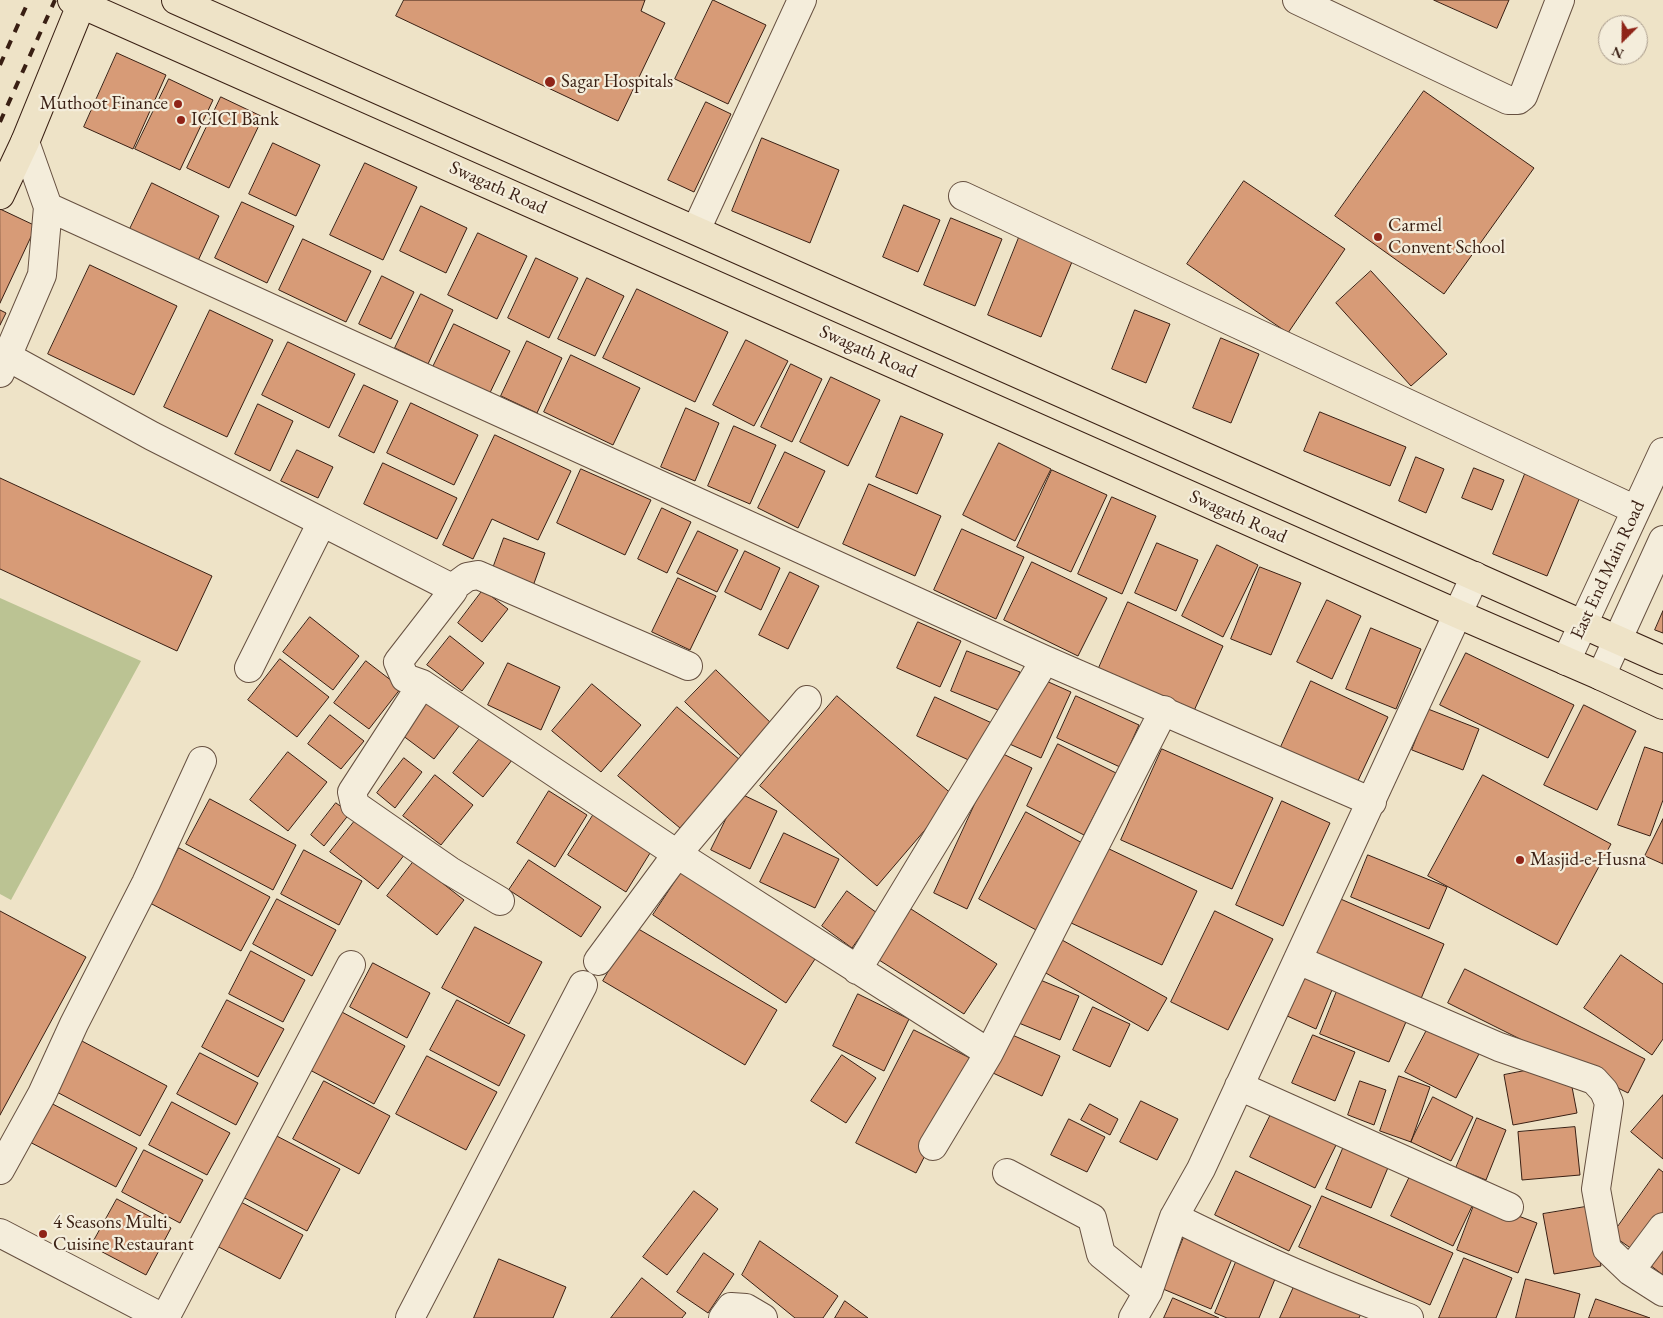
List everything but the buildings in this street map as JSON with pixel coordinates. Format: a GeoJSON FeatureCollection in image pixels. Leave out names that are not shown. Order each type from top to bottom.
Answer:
{"type":"FeatureCollection","features":[{"type":"Feature","properties":{"kind":"main road"},"geometry":{"type":"LineString","coordinates":[[0,195],[25,142],[79,1]]}},
{"type":"Feature","properties":{"kind":"main road","name":"Swagath Road"},"geometry":{"type":"LineString","coordinates":[[79,1],[300,101],[1663,705]]}},
{"type":"Feature","properties":{"kind":"main road"},"geometry":{"type":"LineString","coordinates":[[186,2],[316,63],[1663,660]]}},
{"type":"Feature","properties":{"kind":"main road"},"geometry":{"type":"LineString","coordinates":[[300,101],[316,63]]}},
{"type":"Feature","properties":{"kind":"street"},"geometry":{"type":"LineString","coordinates":[[696,230],[802,0]]}},
{"type":"Feature","properties":{"kind":"street"},"geometry":{"type":"LineString","coordinates":[[1297,0],[1508,100],[1518,100],[1522,96],[1560,0]]}},
{"type":"Feature","properties":{"kind":"street"},"geometry":{"type":"LineString","coordinates":[[25,142],[48,207],[42,275],[4,365],[169,445],[452,588]]}},
{"type":"Feature","properties":{"kind":"street"},"geometry":{"type":"LineString","coordinates":[[963,196],[1636,510]]}},
{"type":"Feature","properties":{"kind":"street"},"geometry":{"type":"LineString","coordinates":[[48,207],[1045,660],[1164,710],[1372,802]]}},
{"type":"Feature","properties":{"kind":"street","name":"East End Main Road"},"geometry":{"type":"LineString","coordinates":[[1566,661],[1663,452]]}},
{"type":"Feature","properties":{"kind":"street"},"geometry":{"type":"LineString","coordinates":[[249,668],[322,522]]}},
{"type":"Feature","properties":{"kind":"street","name":"East End Main Road"},"geometry":{"type":"LineString","coordinates":[[1601,676],[1663,540]]}},
{"type":"Feature","properties":{"kind":"street"},"geometry":{"type":"LineString","coordinates":[[688,666],[478,575],[467,577],[452,588],[452,591],[398,662],[405,678],[422,684],[677,854],[856,970],[989,1053]]}},
{"type":"Feature","properties":{"kind":"street"},"geometry":{"type":"LineString","coordinates":[[1133,1318],[1148,1292],[1174,1217],[1201,1169],[1475,576]]}},
{"type":"Feature","properties":{"kind":"street"},"geometry":{"type":"LineString","coordinates":[[856,970],[1045,660]]}},
{"type":"Feature","properties":{"kind":"street"},"geometry":{"type":"LineString","coordinates":[[422,684],[352,792],[352,799],[355,805],[450,871],[500,901]]}},
{"type":"Feature","properties":{"kind":"street"},"geometry":{"type":"LineString","coordinates":[[598,961],[677,854],[807,700]]}},
{"type":"Feature","properties":{"kind":"street"},"geometry":{"type":"LineString","coordinates":[[933,1146],[989,1053],[1164,710]]}},
{"type":"Feature","properties":{"kind":"street"},"geometry":{"type":"LineString","coordinates":[[0,1170],[42,1094],[74,1024],[146,883],[202,761]]}},
{"type":"Feature","properties":{"kind":"street"},"geometry":{"type":"LineString","coordinates":[[1298,960],[1499,1047],[1594,1080],[1604,1091],[1610,1103],[1596,1189],[1607,1249],[1630,1271],[1663,1292]]}},
{"type":"Feature","properties":{"kind":"street"},"geometry":{"type":"LineString","coordinates":[[0,1233],[164,1318],[351,965]]}},
{"type":"Feature","properties":{"kind":"street"},"geometry":{"type":"LineString","coordinates":[[410,1318],[583,985]]}},
{"type":"Feature","properties":{"kind":"street"},"geometry":{"type":"LineString","coordinates":[[1239,1086],[1509,1207]]}},
{"type":"Feature","properties":{"kind":"street"},"geometry":{"type":"LineString","coordinates":[[1007,1173],[1092,1218],[1100,1254],[1148,1292]]}},
{"type":"Feature","properties":{"kind":"street"},"geometry":{"type":"LineString","coordinates":[[1174,1217],[1257,1257],[1350,1297],[1409,1318]]}},
{"type":"Feature","properties":{"kind":"street"},"geometry":{"type":"LineString","coordinates":[[1630,1271],[1663,1228]]}},
{"type":"Feature","properties":{"kind":"street"},"geometry":{"type":"LineString","coordinates":[[723,1318],[731,1307],[739,1306],[763,1318]]}},
{"type":"Feature","properties":{"kind":"green space"},"geometry":{"type":"Polygon","coordinates":[[[0,598],[141,661],[11,900],[0,894],[0,598]]]}},
{"type":"Feature","properties":{"kind":"railway"},"geometry":{"type":"LineString","coordinates":[[0,65],[29,0]]}},
{"type":"Feature","properties":{"kind":"railway"},"geometry":{"type":"LineString","coordinates":[[0,122],[55,0]]}},
{"type":"Feature","properties":{"kind":"place","name":"Sagar Hospitals"},"geometry":{"type":"Point","coordinates":[550,82]}},
{"type":"Feature","properties":{"kind":"place","name":"Muthoot Finance"},"geometry":{"type":"Point","coordinates":[178,104]}},
{"type":"Feature","properties":{"kind":"place","name":"ICICI Bank"},"geometry":{"type":"Point","coordinates":[181,120]}},
{"type":"Feature","properties":{"kind":"place","name":"Carmel Convent School"},"geometry":{"type":"Point","coordinates":[1378,237]}},
{"type":"Feature","properties":{"kind":"place","name":"Masjid-e-Husna"},"geometry":{"type":"Point","coordinates":[1520,860]}},
{"type":"Feature","properties":{"kind":"place","name":"4 Seasons Multi Cuisine Restaurant"},"geometry":{"type":"Point","coordinates":[43,1234]}}]}
